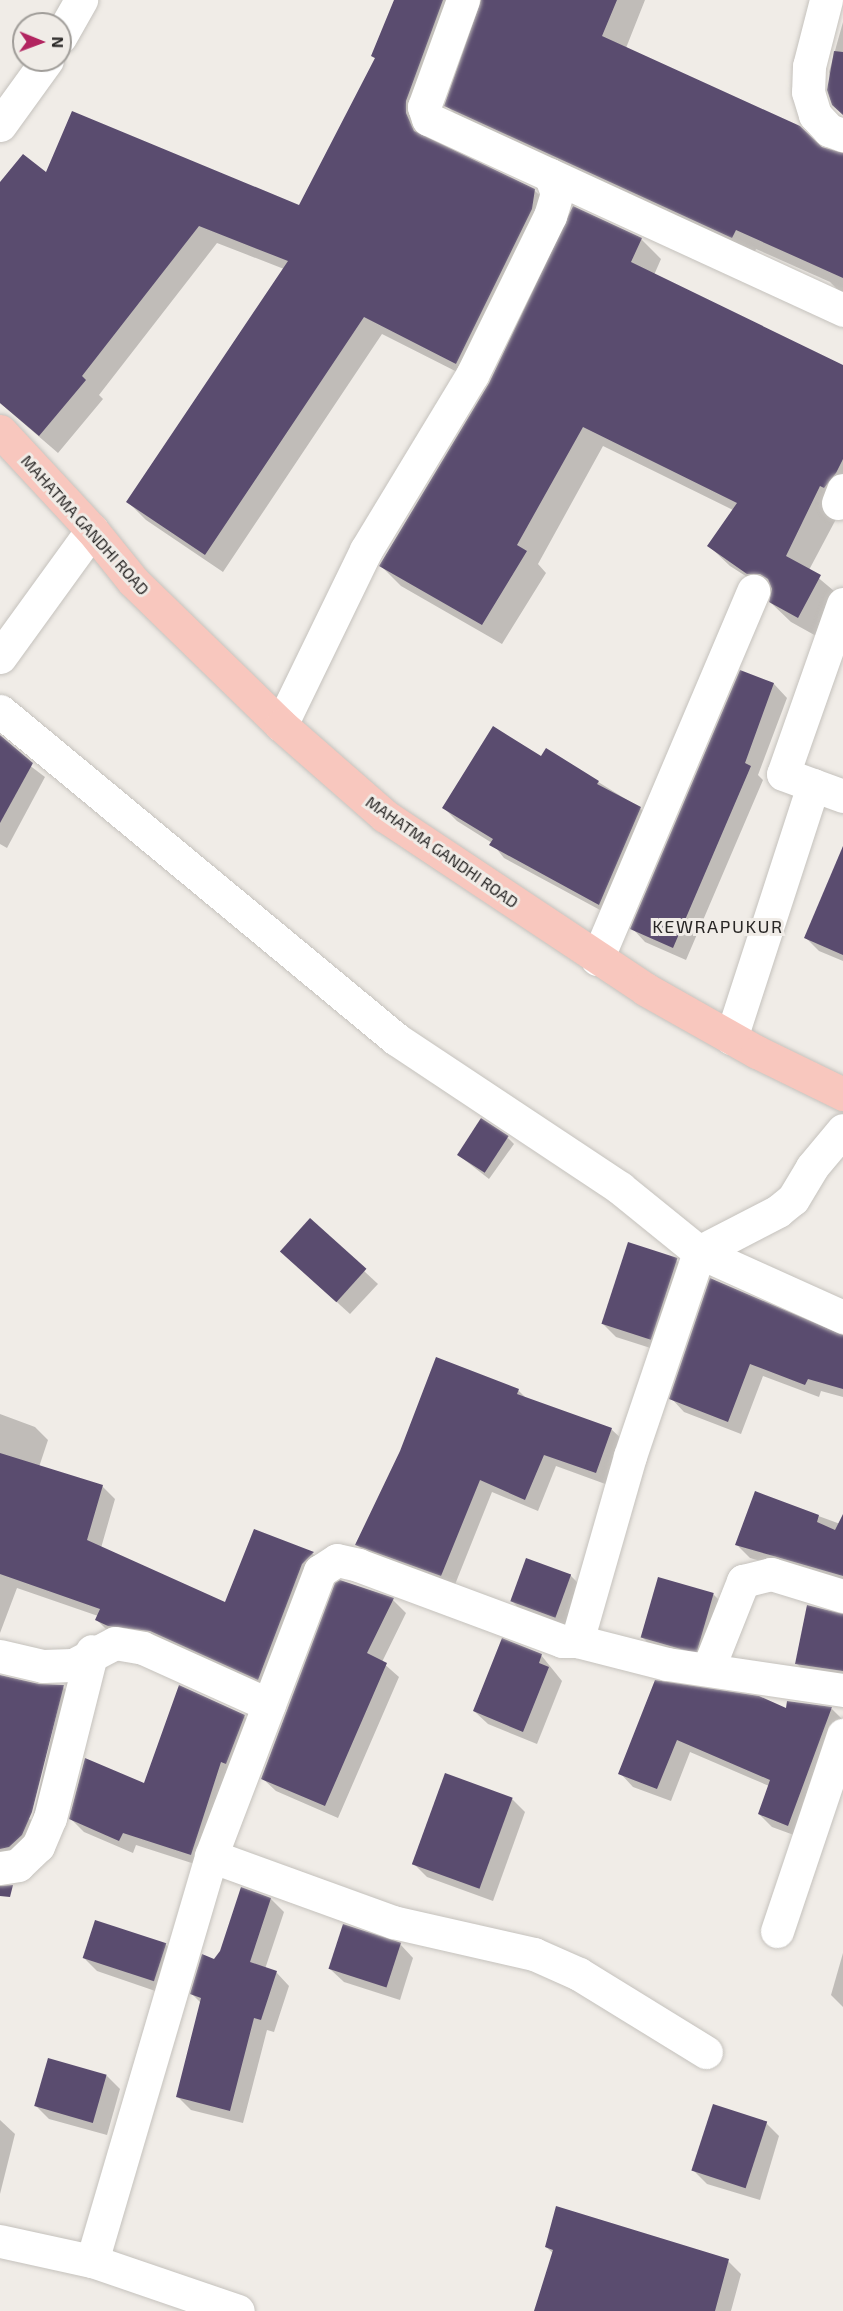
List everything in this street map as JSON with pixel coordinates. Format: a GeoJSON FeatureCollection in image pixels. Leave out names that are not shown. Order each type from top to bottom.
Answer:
{"type":"FeatureCollection","features":[{"type":"Feature","properties":{"kind":"main road","name":"MAHATMA GANDHI ROAD"},"geometry":{"type":"LineString","coordinates":[[0,431],[92,530],[133,581],[281,725],[385,816],[597,959],[731,1038],[843,1094]]}},
{"type":"Feature","properties":{"kind":"street"},"geometry":{"type":"LineString","coordinates":[[72,16],[81,0]]}},
{"type":"Feature","properties":{"kind":"street"},"geometry":{"type":"LineString","coordinates":[[463,0],[424,107],[428,119],[843,310]]}},
{"type":"Feature","properties":{"kind":"street"},"geometry":{"type":"LineString","coordinates":[[826,0],[809,66],[808,92],[815,116],[829,130],[843,135]]}},
{"type":"Feature","properties":{"kind":"street"},"geometry":{"type":"LineString","coordinates":[[0,125],[38,72]]}},
{"type":"Feature","properties":{"kind":"street"},"geometry":{"type":"LineString","coordinates":[[281,725],[366,550],[472,375],[493,333],[550,216],[556,193],[550,175]]}},
{"type":"Feature","properties":{"kind":"street"},"geometry":{"type":"LineString","coordinates":[[0,657],[22,623],[92,530]]}},
{"type":"Feature","properties":{"kind":"street"},"geometry":{"type":"LineString","coordinates":[[597,959],[753,591]]}},
{"type":"Feature","properties":{"kind":"street"},"geometry":{"type":"LineString","coordinates":[[731,1038],[828,790],[783,774],[843,604]]}},
{"type":"Feature","properties":{"kind":"street"},"geometry":{"type":"LineString","coordinates":[[0,711],[396,1039],[705,1247],[843,1317]]}},
{"type":"Feature","properties":{"kind":"street"},"geometry":{"type":"LineString","coordinates":[[577,1641],[630,1456],[705,1247],[778,1211],[793,1199],[812,1167],[843,1130]]}},
{"type":"Feature","properties":{"kind":"street"},"geometry":{"type":"LineString","coordinates":[[92,2261],[211,1856],[320,1571],[337,1560],[562,1641],[577,1641],[668,1664],[843,1690]]}},
{"type":"Feature","properties":{"kind":"street"},"geometry":{"type":"LineString","coordinates":[[708,1669],[742,1581],[771,1574],[843,1596]]}},
{"type":"Feature","properties":{"kind":"street"},"geometry":{"type":"LineString","coordinates":[[0,1656],[43,1666],[73,1665],[92,1652],[115,1643],[143,1648],[269,1705]]}},
{"type":"Feature","properties":{"kind":"street"},"geometry":{"type":"LineString","coordinates":[[0,1868],[18,1865],[38,1846],[50,1818],[92,1652]]}},
{"type":"Feature","properties":{"kind":"street"},"geometry":{"type":"LineString","coordinates":[[777,1930],[843,1735]]}},
{"type":"Feature","properties":{"kind":"street"},"geometry":{"type":"LineString","coordinates":[[211,1856],[393,1922],[534,1954],[579,1974],[706,2052]]}},
{"type":"Feature","properties":{"kind":"street"},"geometry":{"type":"LineString","coordinates":[[0,2241],[92,2261],[238,2311]]}},
{"type":"Feature","properties":{"kind":"building"},"geometry":{"type":"Polygon","coordinates":[[[394,0],[443,0],[406,101],[406,113],[414,131],[535,189],[532,209],[456,364],[364,317],[205,555],[126,502],[288,261],[199,226],[82,376],[86,380],[39,436],[0,403],[0,182],[23,154],[46,172],[72,111],[299,205],[375,58],[371,56],[394,0]]]}},
{"type":"Feature","properties":{"kind":"building"},"geometry":{"type":"Polygon","coordinates":[[[481,0],[617,0],[602,36],[800,126],[822,147],[843,153],[843,278],[736,230],[732,238],[444,106],[481,0]]]}},
{"type":"Feature","properties":{"kind":"building"},"geometry":{"type":"Polygon","coordinates":[[[834,51],[843,52],[843,115],[832,105],[827,90],[834,51]]]}},
{"type":"Feature","properties":{"kind":"building"},"geometry":{"type":"Polygon","coordinates":[[[573,206],[642,238],[631,262],[843,365],[843,459],[836,473],[824,488],[820,486],[786,556],[821,575],[798,618],[769,602],[772,589],[768,579],[760,574],[747,574],[707,546],[737,503],[583,427],[517,545],[527,551],[482,625],[379,566],[489,383],[573,206]]]}},
{"type":"Feature","properties":{"kind":"building"},"geometry":{"type":"Polygon","coordinates":[[[740,670],[774,683],[745,763],[751,766],[673,948],[630,929],[740,670]]]}},
{"type":"Feature","properties":{"kind":"building"},"geometry":{"type":"Polygon","coordinates":[[[493,726],[541,756],[546,748],[599,781],[597,784],[641,807],[599,905],[489,845],[493,839],[442,808],[493,726]]]}},
{"type":"Feature","properties":{"kind":"building"},"geometry":{"type":"Polygon","coordinates":[[[0,735],[33,763],[0,823],[0,735]]]}},
{"type":"Feature","properties":{"kind":"building"},"geometry":{"type":"Polygon","coordinates":[[[843,846],[843,955],[804,938],[843,846]]]}},
{"type":"Feature","properties":{"kind":"building"},"geometry":{"type":"Polygon","coordinates":[[[481,1118],[509,1136],[485,1173],[457,1155],[481,1118]]]}},
{"type":"Feature","properties":{"kind":"building"},"geometry":{"type":"Polygon","coordinates":[[[310,1218],[366,1269],[336,1302],[280,1251],[310,1218]]]}},
{"type":"Feature","properties":{"kind":"building"},"geometry":{"type":"Polygon","coordinates":[[[628,1242],[677,1258],[651,1340],[601,1324],[628,1242]]]}},
{"type":"Feature","properties":{"kind":"building"},"geometry":{"type":"Polygon","coordinates":[[[710,1278],[843,1335],[843,1389],[808,1379],[805,1385],[750,1364],[728,1422],[669,1399],[710,1278]]]}},
{"type":"Feature","properties":{"kind":"building"},"geometry":{"type":"Polygon","coordinates":[[[436,1357],[519,1389],[517,1394],[612,1428],[596,1473],[544,1455],[525,1500],[480,1480],[441,1576],[355,1545],[400,1451],[436,1357]]]}},
{"type":"Feature","properties":{"kind":"building"},"geometry":{"type":"Polygon","coordinates":[[[0,1453],[103,1485],[87,1540],[225,1602],[254,1529],[314,1552],[302,1564],[258,1680],[150,1631],[108,1626],[95,1620],[100,1609],[0,1574],[0,1453]]]}},
{"type":"Feature","properties":{"kind":"building"},"geometry":{"type":"Polygon","coordinates":[[[755,1491],[819,1515],[817,1522],[835,1530],[843,1514],[843,1576],[735,1545],[755,1491]]]}},
{"type":"Feature","properties":{"kind":"building"},"geometry":{"type":"Polygon","coordinates":[[[526,1558],[571,1574],[555,1618],[510,1601],[526,1558]]]}},
{"type":"Feature","properties":{"kind":"building"},"geometry":{"type":"Polygon","coordinates":[[[658,1577],[714,1593],[696,1654],[641,1638],[658,1577]]]}},
{"type":"Feature","properties":{"kind":"building"},"geometry":{"type":"Polygon","coordinates":[[[340,1580],[394,1598],[367,1653],[387,1663],[325,1806],[261,1779],[335,1583],[340,1580]]]}},
{"type":"Feature","properties":{"kind":"building"},"geometry":{"type":"Polygon","coordinates":[[[807,1605],[843,1614],[843,1671],[795,1664],[807,1605]]]}},
{"type":"Feature","properties":{"kind":"building"},"geometry":{"type":"Polygon","coordinates":[[[502,1638],[542,1654],[539,1663],[549,1667],[523,1732],[473,1711],[502,1638]]]}},
{"type":"Feature","properties":{"kind":"building"},"geometry":{"type":"Polygon","coordinates":[[[0,1675],[39,1684],[64,1685],[32,1812],[22,1835],[9,1847],[0,1849],[0,1675]]]}},
{"type":"Feature","properties":{"kind":"building"},"geometry":{"type":"Polygon","coordinates":[[[655,1680],[759,1696],[786,1708],[787,1701],[832,1707],[788,1826],[758,1814],[770,1780],[677,1740],[657,1789],[618,1774],[655,1680]]]}},
{"type":"Feature","properties":{"kind":"building"},"geometry":{"type":"Polygon","coordinates":[[[179,1685],[245,1715],[226,1764],[221,1762],[191,1855],[123,1833],[119,1841],[69,1819],[85,1758],[144,1783],[179,1685]]]}},
{"type":"Feature","properties":{"kind":"building"},"geometry":{"type":"Polygon","coordinates":[[[445,1773],[513,1798],[479,1889],[412,1864],[445,1773]]]}},
{"type":"Feature","properties":{"kind":"building"},"geometry":{"type":"Polygon","coordinates":[[[13,1885],[10,1897],[0,1896],[0,1886],[13,1885]]]}},
{"type":"Feature","properties":{"kind":"building"},"geometry":{"type":"Polygon","coordinates":[[[241,1887],[271,1898],[250,1962],[277,1971],[261,2020],[254,2018],[230,2111],[176,2097],[201,1998],[190,1994],[202,1954],[214,1959],[220,1951],[241,1887]]]}},
{"type":"Feature","properties":{"kind":"building"},"geometry":{"type":"Polygon","coordinates":[[[95,1920],[166,1943],[154,1981],[83,1958],[95,1920]]]}},
{"type":"Feature","properties":{"kind":"building"},"geometry":{"type":"Polygon","coordinates":[[[343,1924],[401,1943],[386,1988],[328,1969],[343,1924]]]}},
{"type":"Feature","properties":{"kind":"building"},"geometry":{"type":"Polygon","coordinates":[[[48,2058],[107,2075],[93,2123],[34,2106],[48,2058]]]}},
{"type":"Feature","properties":{"kind":"building"},"geometry":{"type":"Polygon","coordinates":[[[713,2104],[767,2122],[746,2188],[691,2171],[713,2104]]]}},
{"type":"Feature","properties":{"kind":"building"},"geometry":{"type":"Polygon","coordinates":[[[556,2206],[729,2259],[715,2311],[534,2311],[553,2250],[545,2247],[556,2206]]]}},
{"type":"Feature","properties":{"kind":"district","name":"KEWRAPUKUR"},"geometry":{"type":"Point","coordinates":[718,926]}}]}
